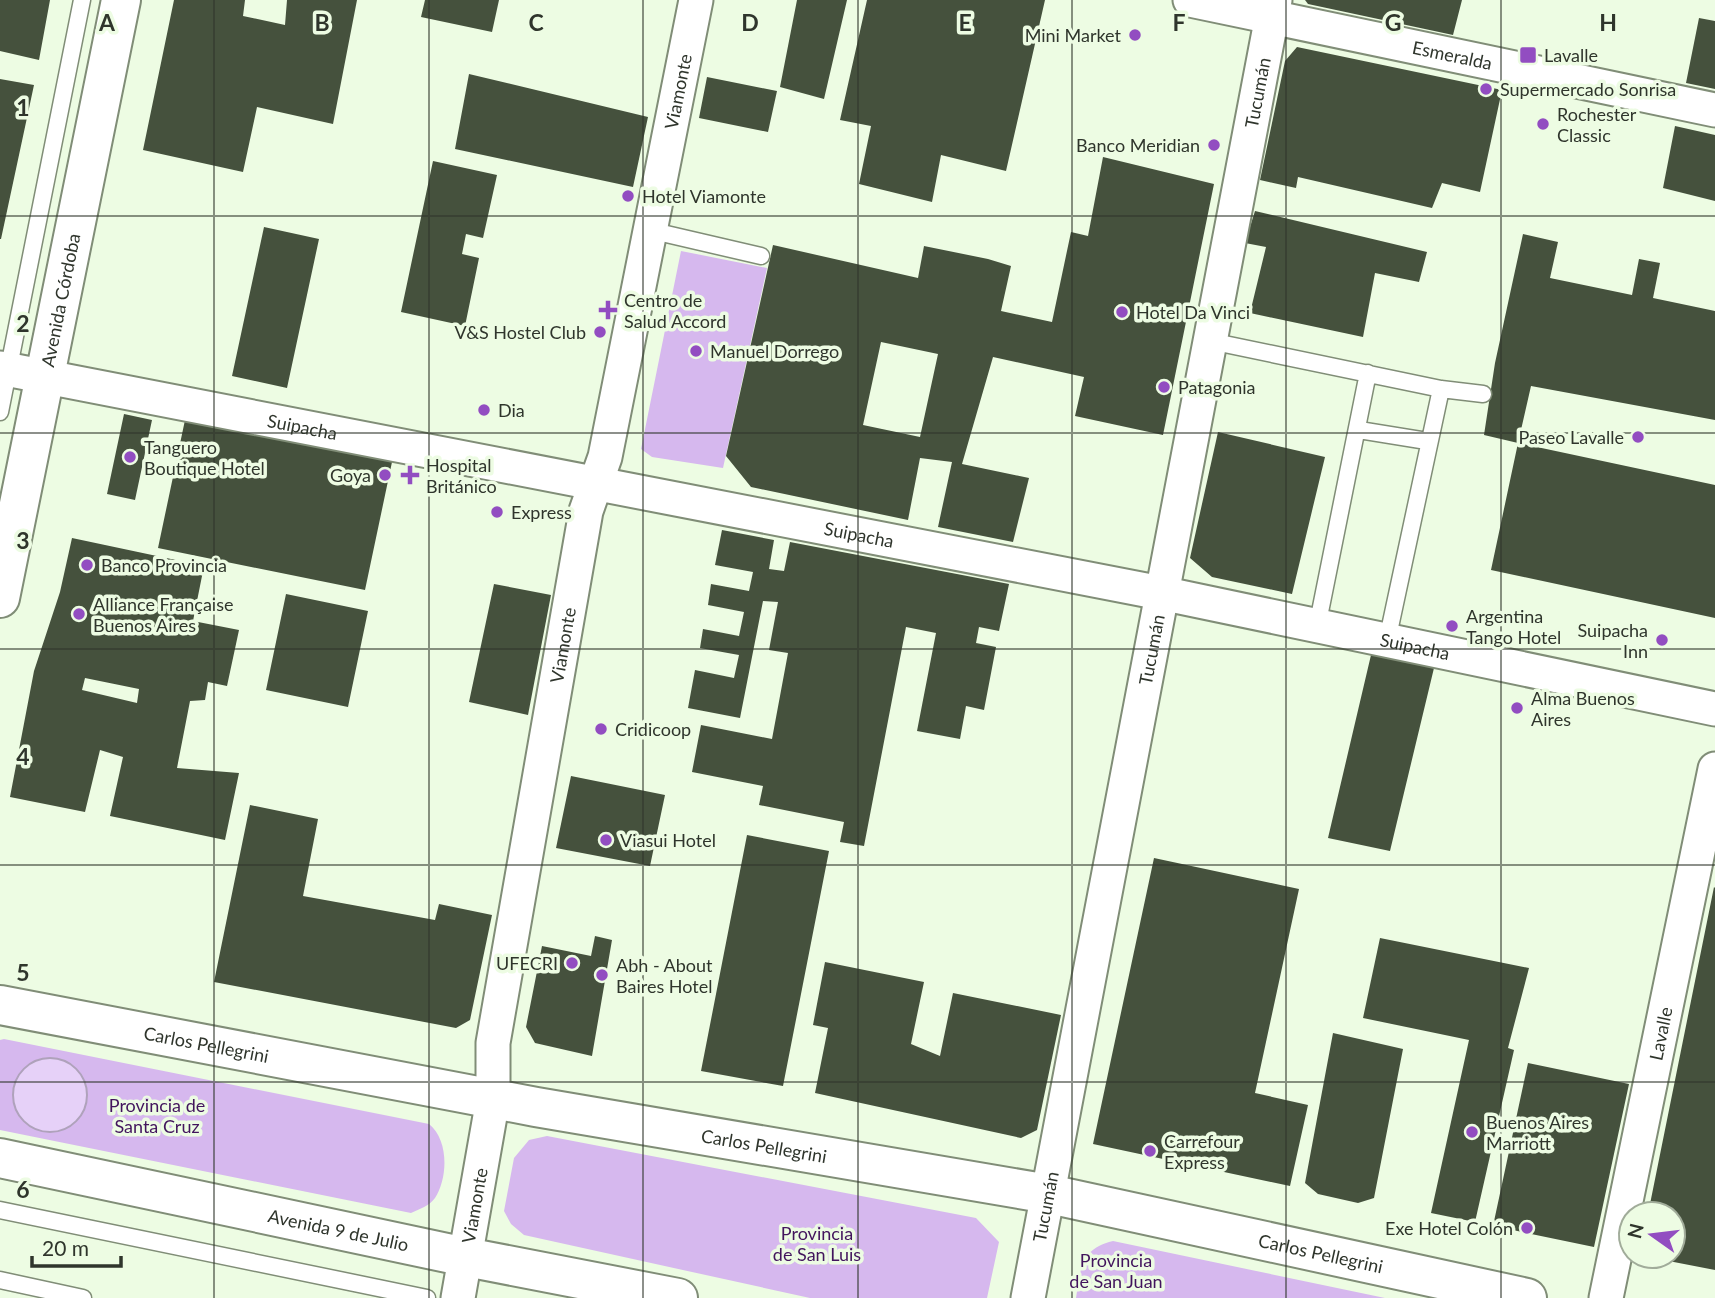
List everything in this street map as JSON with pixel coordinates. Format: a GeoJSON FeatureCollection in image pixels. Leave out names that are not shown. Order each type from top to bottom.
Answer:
{"type":"FeatureCollection","features":[{"type":"Feature","properties":{"kind":"main road","name":"Avenida Córdoba"},"geometry":{"type":"LineString","coordinates":[[0,598],[18,371],[121,0]]}},
{"type":"Feature","properties":{"kind":"main road","name":"Carlos Pellegrini"},"geometry":{"type":"LineString","coordinates":[[0,1005],[493,1099],[1049,1194],[1527,1298]]}},
{"type":"Feature","properties":{"kind":"main road","name":"Avenida 9 de Julio"},"geometry":{"type":"LineString","coordinates":[[0,1158],[466,1257],[678,1298]]}},
{"type":"Feature","properties":{"kind":"street","name":"Viamonte"},"geometry":{"type":"LineString","coordinates":[[458,1298],[493,1099],[496,1030],[586,511],[605,457],[696,0]]}},
{"type":"Feature","properties":{"kind":"street","name":"Esmeralda"},"geometry":{"type":"LineString","coordinates":[[1190,0],[1273,9],[1715,110]]}},
{"type":"Feature","properties":{"kind":"street","name":"Tucumán"},"geometry":{"type":"LineString","coordinates":[[1028,1298],[1273,9]]}},
{"type":"Feature","properties":{"kind":"street","name":"Suipacha"},"geometry":{"type":"LineString","coordinates":[[18,371],[1161,593],[1715,709]]}},
{"type":"Feature","properties":{"kind":"street","name":"Lavalle"},"geometry":{"type":"LineString","coordinates":[[1606,1298],[1715,769]]}},
{"type":"Feature","properties":{"kind":"lane","name":"Avenida Córdoba"},"geometry":{"type":"LineString","coordinates":[[0,412],[18,371],[82,0]]}},
{"type":"Feature","properties":{"kind":"lane"},"geometry":{"type":"LineString","coordinates":[[649,230],[761,256]]}},
{"type":"Feature","properties":{"kind":"lane"},"geometry":{"type":"LineString","coordinates":[[1210,341],[1441,389],[1483,394]]}},
{"type":"Feature","properties":{"kind":"lane"},"geometry":{"type":"LineString","coordinates":[[1317,627],[1359,430],[1368,373]]}},
{"type":"Feature","properties":{"kind":"lane"},"geometry":{"type":"LineString","coordinates":[[1387,641],[1427,441],[1441,389]]}},
{"type":"Feature","properties":{"kind":"lane"},"geometry":{"type":"LineString","coordinates":[[1359,430],[1427,441]]}},
{"type":"Feature","properties":{"kind":"lane"},"geometry":{"type":"LineString","coordinates":[[0,1210],[427,1298]]}},
{"type":"Feature","properties":{"kind":"lane"},"geometry":{"type":"LineString","coordinates":[[0,1280],[83,1298]]}},
{"type":"Feature","properties":{"kind":"green space"},"geometry":{"type":"Polygon","coordinates":[[[681,251],[767,268],[723,468],[652,457],[641,449],[681,251]]]}},
{"type":"Feature","properties":{"kind":"green space","name":"Provincia de Santa Cruz"},"geometry":{"type":"Polygon","coordinates":[[[0,1040],[429,1124],[436,1131],[443,1149],[444,1170],[439,1190],[430,1203],[411,1213],[0,1130],[0,1040]]]}},
{"type":"Feature","properties":{"kind":"green space","name":"Provincia de San Luis"},"geometry":{"type":"Polygon","coordinates":[[[547,1136],[976,1218],[999,1242],[987,1298],[810,1298],[524,1235],[511,1224],[504,1211],[514,1158],[529,1140],[547,1136]]]}},
{"type":"Feature","properties":{"kind":"green space","name":"Provincia de San Juan"},"geometry":{"type":"Polygon","coordinates":[[[1113,1241],[1385,1298],[1076,1298],[1084,1261],[1094,1249],[1113,1241]]]}},
{"type":"Feature","properties":{"kind":"shaded area"},"geometry":{"type":"Polygon","coordinates":[[[50,1058],[64,1061],[76,1069],[84,1081],[87,1095],[84,1109],[76,1121],[64,1129],[50,1132],[36,1129],[24,1121],[16,1109],[13,1095],[16,1081],[24,1069],[36,1061],[50,1058]]]}},
{"type":"Feature","properties":{"kind":"building"},"geometry":{"type":"Polygon","coordinates":[[[0,0],[50,0],[39,60],[0,51],[0,0]]]}},
{"type":"Feature","properties":{"kind":"building"},"geometry":{"type":"Polygon","coordinates":[[[174,0],[245,0],[243,16],[285,25],[287,0],[357,0],[333,124],[257,107],[243,172],[143,150],[174,0]]]}},
{"type":"Feature","properties":{"kind":"building"},"geometry":{"type":"Polygon","coordinates":[[[425,0],[499,0],[492,32],[421,17],[425,0]]]}},
{"type":"Feature","properties":{"kind":"building"},"geometry":{"type":"Polygon","coordinates":[[[797,0],[847,0],[824,99],[780,87],[797,0]]]}},
{"type":"Feature","properties":{"kind":"building"},"geometry":{"type":"Polygon","coordinates":[[[867,0],[1045,0],[1006,171],[941,155],[932,202],[859,184],[871,126],[840,120],[867,0]]]}},
{"type":"Feature","properties":{"kind":"building"},"geometry":{"type":"Polygon","coordinates":[[[1305,0],[1462,0],[1453,35],[1308,4],[1305,0]]]}},
{"type":"Feature","properties":{"kind":"building"},"geometry":{"type":"Polygon","coordinates":[[[1699,18],[1715,21],[1715,89],[1686,83],[1699,18]]]}},
{"type":"Feature","properties":{"kind":"building"},"geometry":{"type":"Polygon","coordinates":[[[1297,47],[1502,90],[1480,192],[1442,183],[1432,208],[1298,177],[1296,188],[1260,180],[1285,61],[1297,47]]]}},
{"type":"Feature","properties":{"kind":"building"},"geometry":{"type":"Polygon","coordinates":[[[469,74],[648,117],[633,187],[455,149],[469,74]]]}},
{"type":"Feature","properties":{"kind":"building"},"geometry":{"type":"Polygon","coordinates":[[[707,77],[777,91],[768,132],[699,118],[707,77]]]}},
{"type":"Feature","properties":{"kind":"building"},"geometry":{"type":"Polygon","coordinates":[[[0,79],[34,85],[1,239],[0,239],[0,79]]]}},
{"type":"Feature","properties":{"kind":"building"},"geometry":{"type":"Polygon","coordinates":[[[1675,126],[1715,135],[1715,201],[1663,188],[1675,126]]]}},
{"type":"Feature","properties":{"kind":"building"},"geometry":{"type":"Polygon","coordinates":[[[1103,157],[1214,184],[1163,435],[1075,416],[1084,377],[993,357],[962,464],[1029,478],[1013,542],[938,527],[952,462],[920,458],[908,520],[751,487],[726,456],[773,245],[918,278],[924,246],[988,259],[1011,266],[1001,311],[1052,322],[1071,232],[1088,236],[1103,157]],[[881,342],[863,425],[920,437],[938,354],[881,342]]]}},
{"type":"Feature","properties":{"kind":"building"},"geometry":{"type":"Polygon","coordinates":[[[433,161],[497,175],[483,238],[466,234],[462,254],[479,258],[465,326],[401,312],[433,161]]]}},
{"type":"Feature","properties":{"kind":"building"},"geometry":{"type":"Polygon","coordinates":[[[1255,211],[1427,252],[1419,282],[1375,273],[1363,337],[1250,313],[1266,247],[1245,243],[1255,211]]]}},
{"type":"Feature","properties":{"kind":"building"},"geometry":{"type":"Polygon","coordinates":[[[264,227],[319,239],[287,388],[232,376],[264,227]]]}},
{"type":"Feature","properties":{"kind":"building"},"geometry":{"type":"Polygon","coordinates":[[[1523,234],[1558,242],[1550,278],[1632,295],[1639,259],[1660,263],[1653,298],[1715,311],[1715,420],[1531,386],[1518,443],[1484,435],[1495,363],[1523,234]]]}},
{"type":"Feature","properties":{"kind":"building","name":"Tanguero Boutique Hotel"},"geometry":{"type":"Polygon","coordinates":[[[124,414],[152,420],[135,500],[107,494],[124,414]]]}},
{"type":"Feature","properties":{"kind":"building"},"geometry":{"type":"Polygon","coordinates":[[[185,420],[392,462],[365,590],[158,548],[185,420]]]}},
{"type":"Feature","properties":{"kind":"building"},"geometry":{"type":"Polygon","coordinates":[[[1218,432],[1325,457],[1292,594],[1212,577],[1190,558],[1218,432]]]}},
{"type":"Feature","properties":{"kind":"building"},"geometry":{"type":"Polygon","coordinates":[[[1518,443],[1715,485],[1715,618],[1491,570],[1518,443]]]}},
{"type":"Feature","properties":{"kind":"building"},"geometry":{"type":"Polygon","coordinates":[[[722,530],[774,540],[769,569],[784,571],[790,542],[1009,584],[999,631],[979,627],[976,643],[996,647],[984,710],[966,706],[960,739],[917,731],[936,633],[906,627],[864,846],[840,842],[844,822],[759,805],[763,786],[692,772],[701,725],[772,739],[788,653],[769,650],[778,602],[763,601],[740,718],[688,708],[695,670],[734,678],[739,655],[700,648],[703,629],[739,636],[744,612],[708,605],[711,584],[749,591],[753,572],[715,565],[722,530]]]}},
{"type":"Feature","properties":{"kind":"building"},"geometry":{"type":"Polygon","coordinates":[[[72,538],[204,566],[193,621],[239,630],[227,686],[208,682],[205,700],[190,701],[177,768],[239,773],[225,840],[110,816],[123,757],[100,750],[85,812],[10,797],[34,671],[60,592],[72,538]],[[85,678],[82,690],[137,703],[139,689],[85,678]]]}},
{"type":"Feature","properties":{"kind":"building"},"geometry":{"type":"Polygon","coordinates":[[[494,584],[551,595],[528,715],[469,702],[494,584]]]}},
{"type":"Feature","properties":{"kind":"building"},"geometry":{"type":"Polygon","coordinates":[[[286,594],[368,611],[348,707],[266,690],[286,594]]]}},
{"type":"Feature","properties":{"kind":"building"},"geometry":{"type":"Polygon","coordinates":[[[1371,655],[1434,668],[1390,851],[1328,838],[1371,655]]]}},
{"type":"Feature","properties":{"kind":"building"},"geometry":{"type":"Polygon","coordinates":[[[571,776],[665,795],[650,866],[556,848],[571,776]]]}},
{"type":"Feature","properties":{"kind":"building"},"geometry":{"type":"Polygon","coordinates":[[[250,805],[318,819],[303,896],[435,920],[439,904],[492,915],[470,1020],[456,1028],[214,982],[250,805]]]}},
{"type":"Feature","properties":{"kind":"building"},"geometry":{"type":"Polygon","coordinates":[[[747,835],[829,851],[783,1086],[701,1071],[747,835]]]}},
{"type":"Feature","properties":{"kind":"building"},"geometry":{"type":"Polygon","coordinates":[[[1154,858],[1299,889],[1255,1093],[1308,1105],[1290,1186],[1093,1144],[1154,858]]]}},
{"type":"Feature","properties":{"kind":"building"},"geometry":{"type":"Polygon","coordinates":[[[1714,887],[1715,1270],[1687,1265],[1687,1200],[1651,1200],[1714,887]]]}},
{"type":"Feature","properties":{"kind":"building"},"geometry":{"type":"Polygon","coordinates":[[[595,936],[612,940],[592,1056],[535,1043],[526,1027],[542,946],[591,956],[595,936]]]}},
{"type":"Feature","properties":{"kind":"building"},"geometry":{"type":"Polygon","coordinates":[[[1380,938],[1529,968],[1508,1048],[1514,1050],[1475,1222],[1431,1213],[1469,1040],[1363,1018],[1380,938]]]}},
{"type":"Feature","properties":{"kind":"building"},"geometry":{"type":"Polygon","coordinates":[[[825,962],[924,982],[911,1044],[940,1056],[953,993],[1061,1015],[1037,1130],[1021,1138],[815,1093],[828,1028],[813,1025],[825,962]]]}},
{"type":"Feature","properties":{"kind":"building"},"geometry":{"type":"Polygon","coordinates":[[[1333,1033],[1403,1049],[1374,1198],[1358,1203],[1318,1194],[1305,1183],[1333,1033]]]}},
{"type":"Feature","properties":{"kind":"building"},"geometry":{"type":"Polygon","coordinates":[[[1528,1063],[1629,1084],[1594,1247],[1493,1226],[1528,1063]]]}},
{"type":"Feature","properties":{"kind":"place","name":"Mini Market"},"geometry":{"type":"Point","coordinates":[1135,35]}},
{"type":"Feature","properties":{"kind":"place","name":"Lavalle"},"geometry":{"type":"Point","coordinates":[1528,55]}},
{"type":"Feature","properties":{"kind":"place","name":"Supermercado Sonrisa"},"geometry":{"type":"Point","coordinates":[1486,89]}},
{"type":"Feature","properties":{"kind":"place","name":"Rochester Classic"},"geometry":{"type":"Point","coordinates":[1543,124]}},
{"type":"Feature","properties":{"kind":"place","name":"Banco Meridian"},"geometry":{"type":"Point","coordinates":[1214,145]}},
{"type":"Feature","properties":{"kind":"place","name":"Hotel Viamonte"},"geometry":{"type":"Point","coordinates":[628,196]}},
{"type":"Feature","properties":{"kind":"place","name":"Centro de Salud Accord"},"geometry":{"type":"Point","coordinates":[608,310]}},
{"type":"Feature","properties":{"kind":"place","name":"Hotel Da Vinci"},"geometry":{"type":"Point","coordinates":[1122,312]}},
{"type":"Feature","properties":{"kind":"place","name":"V&S Hostel Club"},"geometry":{"type":"Point","coordinates":[600,332]}},
{"type":"Feature","properties":{"kind":"place","name":"Manuel Dorrego"},"geometry":{"type":"Point","coordinates":[696,351]}},
{"type":"Feature","properties":{"kind":"place","name":"Patagonia"},"geometry":{"type":"Point","coordinates":[1164,387]}},
{"type":"Feature","properties":{"kind":"place","name":"Dia"},"geometry":{"type":"Point","coordinates":[484,410]}},
{"type":"Feature","properties":{"kind":"place","name":"Paseo Lavalle"},"geometry":{"type":"Point","coordinates":[1638,437]}},
{"type":"Feature","properties":{"kind":"place","name":"Tanguero Boutique Hotel"},"geometry":{"type":"Point","coordinates":[130,457]}},
{"type":"Feature","properties":{"kind":"place","name":"Goya"},"geometry":{"type":"Point","coordinates":[385,475]}},
{"type":"Feature","properties":{"kind":"place","name":"Hospital Británico"},"geometry":{"type":"Point","coordinates":[410,475]}},
{"type":"Feature","properties":{"kind":"place","name":"Express"},"geometry":{"type":"Point","coordinates":[497,512]}},
{"type":"Feature","properties":{"kind":"place","name":"Banco Provincia"},"geometry":{"type":"Point","coordinates":[87,565]}},
{"type":"Feature","properties":{"kind":"place","name":"Alliance Française Buenos Aires"},"geometry":{"type":"Point","coordinates":[79,614]}},
{"type":"Feature","properties":{"kind":"place","name":"Argentina Tango Hotel"},"geometry":{"type":"Point","coordinates":[1452,626]}},
{"type":"Feature","properties":{"kind":"place","name":"Suipacha Inn"},"geometry":{"type":"Point","coordinates":[1662,640]}},
{"type":"Feature","properties":{"kind":"place","name":"Alma Buenos Aires"},"geometry":{"type":"Point","coordinates":[1517,708]}},
{"type":"Feature","properties":{"kind":"place","name":"Cridicoop"},"geometry":{"type":"Point","coordinates":[601,729]}},
{"type":"Feature","properties":{"kind":"place","name":"Viasui Hotel"},"geometry":{"type":"Point","coordinates":[606,840]}},
{"type":"Feature","properties":{"kind":"place","name":"UFECRI"},"geometry":{"type":"Point","coordinates":[572,963]}},
{"type":"Feature","properties":{"kind":"place","name":"Abh - About Baires Hotel"},"geometry":{"type":"Point","coordinates":[602,975]}},
{"type":"Feature","properties":{"kind":"place","name":"Buenos Aires Marriott"},"geometry":{"type":"Point","coordinates":[1472,1132]}},
{"type":"Feature","properties":{"kind":"place","name":"Carrefour Express"},"geometry":{"type":"Point","coordinates":[1150,1151]}},
{"type":"Feature","properties":{"kind":"place","name":"Exe Hotel Colón"},"geometry":{"type":"Point","coordinates":[1527,1228]}}]}
